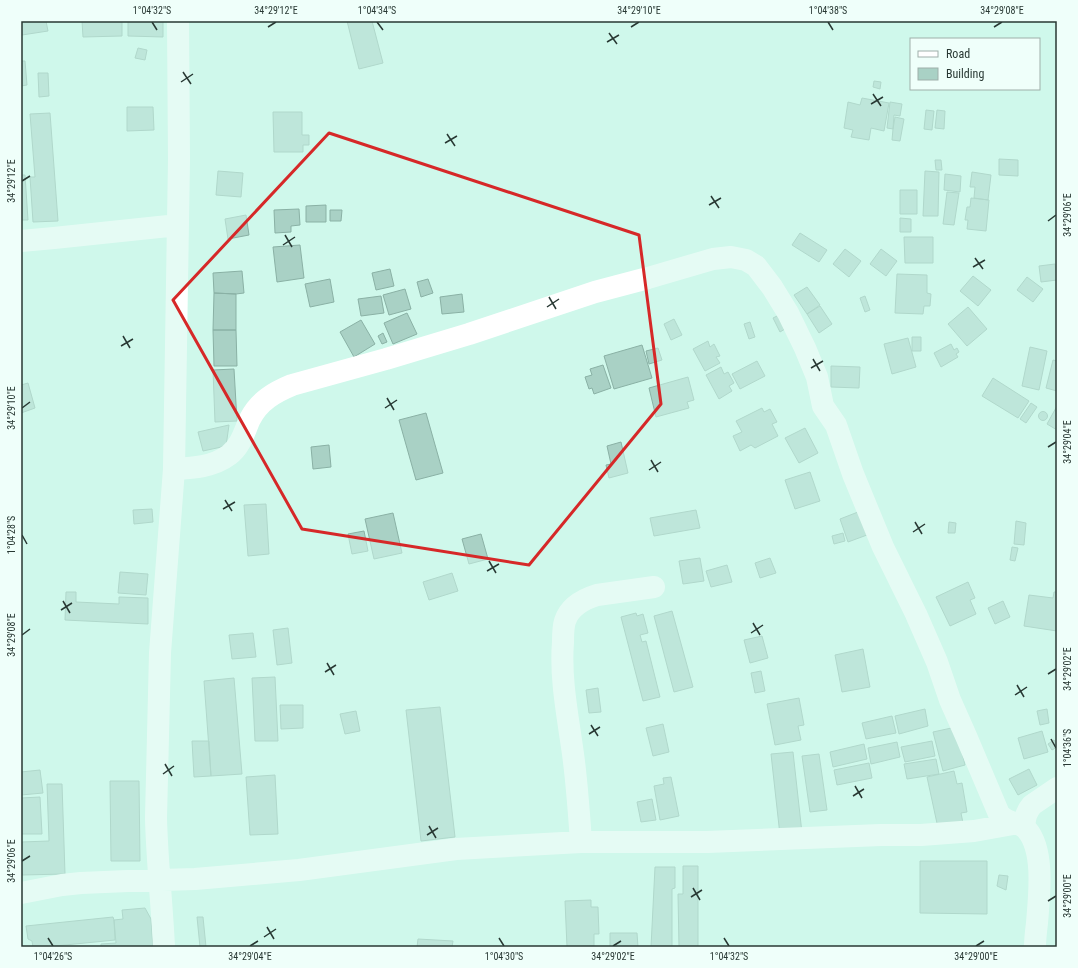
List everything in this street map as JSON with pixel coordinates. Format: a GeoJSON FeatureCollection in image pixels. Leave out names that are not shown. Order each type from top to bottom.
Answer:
{"type":"FeatureCollection","features":[{"type":"Feature","properties":{"kind":"street"},"geometry":{"type":"LineString","coordinates":[[164,947],[156,818],[160,653],[174,469],[178,225],[178,21]]}},
{"type":"Feature","properties":{"kind":"street"},"geometry":{"type":"LineString","coordinates":[[21,240],[178,225]]}},
{"type":"Feature","properties":{"kind":"street"},"geometry":{"type":"LineString","coordinates":[[174,469],[203,466],[218,461],[229,455],[242,439],[250,418],[261,404],[274,393],[292,385],[469,334],[595,292],[713,259],[731,257],[746,260],[756,266],[772,287],[788,313],[805,348],[817,377],[823,406],[836,425],[853,474],[883,547],[916,614],[934,655],[950,700],[999,814],[1003,819],[1019,825],[1030,834],[1035,842],[1039,866],[1039,891],[1035,947]]}},
{"type":"Feature","properties":{"kind":"street"},"geometry":{"type":"LineString","coordinates":[[581,842],[578,800],[566,706],[563,666],[562,648],[565,621],[572,608],[589,598],[654,587]]}},
{"type":"Feature","properties":{"kind":"street"},"geometry":{"type":"LineString","coordinates":[[21,893],[81,883],[195,879],[298,870],[456,849],[581,842],[707,842],[880,835],[921,835],[974,831],[1019,825],[1032,805],[1057,788]]}},
{"type":"Feature","properties":{"kind":"highlighted area"},"geometry":{"type":"Polygon","coordinates":[[[329,133],[639,235],[661,404],[529,565],[302,529],[173,300],[329,133]]]}},
{"type":"Feature","properties":{"kind":"building"},"geometry":{"type":"Polygon","coordinates":[[[21,21],[46,21],[48,31],[22,35],[21,21]]]}},
{"type":"Feature","properties":{"kind":"building"},"geometry":{"type":"Polygon","coordinates":[[[82,21],[122,21],[122,36],[83,37],[82,21]]]}},
{"type":"Feature","properties":{"kind":"building"},"geometry":{"type":"Polygon","coordinates":[[[128,21],[163,21],[163,37],[128,36],[128,21]]]}},
{"type":"Feature","properties":{"kind":"building"},"geometry":{"type":"Polygon","coordinates":[[[347,21],[372,21],[383,63],[359,69],[347,21]]]}},
{"type":"Feature","properties":{"kind":"building"},"geometry":{"type":"Polygon","coordinates":[[[138,48],[147,50],[145,60],[135,58],[138,48]]]}},
{"type":"Feature","properties":{"kind":"building"},"geometry":{"type":"Polygon","coordinates":[[[21,61],[25,61],[27,85],[21,86],[21,61]]]}},
{"type":"Feature","properties":{"kind":"building"},"geometry":{"type":"Polygon","coordinates":[[[38,73],[48,73],[49,96],[39,97],[38,73]]]}},
{"type":"Feature","properties":{"kind":"building"},"geometry":{"type":"Polygon","coordinates":[[[874,81],[881,82],[880,89],[873,87],[874,81]]]}},
{"type":"Feature","properties":{"kind":"building"},"geometry":{"type":"Polygon","coordinates":[[[862,98],[889,103],[884,131],[871,128],[869,140],[851,137],[853,130],[844,128],[848,102],[860,105],[862,98]]]}},
{"type":"Feature","properties":{"kind":"building"},"geometry":{"type":"Polygon","coordinates":[[[890,102],[902,104],[900,116],[894,115],[893,129],[887,128],[890,102]]]}},
{"type":"Feature","properties":{"kind":"building"},"geometry":{"type":"Polygon","coordinates":[[[127,107],[153,107],[154,130],[127,131],[127,107]]]}},
{"type":"Feature","properties":{"kind":"building"},"geometry":{"type":"Polygon","coordinates":[[[926,110],[934,111],[932,130],[924,129],[926,110]]]}},
{"type":"Feature","properties":{"kind":"building"},"geometry":{"type":"Polygon","coordinates":[[[937,110],[945,111],[944,129],[935,128],[937,110]]]}},
{"type":"Feature","properties":{"kind":"building"},"geometry":{"type":"Polygon","coordinates":[[[273,112],[302,112],[302,135],[309,135],[309,145],[303,145],[303,152],[274,152],[273,112]]]}},
{"type":"Feature","properties":{"kind":"building"},"geometry":{"type":"Polygon","coordinates":[[[50,113],[58,221],[33,222],[30,177],[35,177],[30,114],[50,113]]]}},
{"type":"Feature","properties":{"kind":"building"},"geometry":{"type":"Polygon","coordinates":[[[895,117],[904,119],[900,141],[892,140],[895,117]]]}},
{"type":"Feature","properties":{"kind":"building"},"geometry":{"type":"Polygon","coordinates":[[[999,159],[1018,160],[1018,176],[999,175],[999,159]]]}},
{"type":"Feature","properties":{"kind":"building"},"geometry":{"type":"Polygon","coordinates":[[[935,160],[941,160],[942,170],[936,170],[935,160]]]}},
{"type":"Feature","properties":{"kind":"building"},"geometry":{"type":"Polygon","coordinates":[[[218,171],[243,173],[241,197],[216,195],[218,171]]]}},
{"type":"Feature","properties":{"kind":"building"},"geometry":{"type":"Polygon","coordinates":[[[925,171],[939,172],[938,216],[923,216],[925,171]]]}},
{"type":"Feature","properties":{"kind":"building"},"geometry":{"type":"Polygon","coordinates":[[[972,172],[991,175],[988,200],[974,198],[975,187],[970,187],[972,172]]]}},
{"type":"Feature","properties":{"kind":"building"},"geometry":{"type":"Polygon","coordinates":[[[945,174],[961,176],[960,192],[944,190],[945,174]]]}},
{"type":"Feature","properties":{"kind":"building"},"geometry":{"type":"Polygon","coordinates":[[[21,175],[25,175],[28,220],[21,220],[21,175]]]}},
{"type":"Feature","properties":{"kind":"building"},"geometry":{"type":"Polygon","coordinates":[[[900,190],[917,190],[917,214],[900,214],[900,190]]]}},
{"type":"Feature","properties":{"kind":"building"},"geometry":{"type":"Polygon","coordinates":[[[947,192],[959,193],[954,225],[943,224],[947,192]]]}},
{"type":"Feature","properties":{"kind":"building"},"geometry":{"type":"Polygon","coordinates":[[[971,198],[989,200],[986,231],[967,229],[968,220],[965,220],[967,207],[970,207],[971,198]]]}},
{"type":"Feature","properties":{"kind":"building"},"geometry":{"type":"Polygon","coordinates":[[[326,205],[326,222],[306,222],[306,206],[326,205]]]}},
{"type":"Feature","properties":{"kind":"building"},"geometry":{"type":"Polygon","coordinates":[[[299,209],[300,225],[291,226],[291,232],[275,233],[274,210],[299,209]]]}},
{"type":"Feature","properties":{"kind":"building"},"geometry":{"type":"Polygon","coordinates":[[[330,210],[342,210],[341,221],[330,221],[330,210]]]}},
{"type":"Feature","properties":{"kind":"building"},"geometry":{"type":"Polygon","coordinates":[[[246,215],[249,235],[228,239],[225,219],[246,215]]]}},
{"type":"Feature","properties":{"kind":"building"},"geometry":{"type":"Polygon","coordinates":[[[900,218],[911,219],[911,232],[900,232],[900,218]]]}},
{"type":"Feature","properties":{"kind":"building"},"geometry":{"type":"Polygon","coordinates":[[[800,233],[827,250],[819,262],[792,245],[800,233]]]}},
{"type":"Feature","properties":{"kind":"building"},"geometry":{"type":"Polygon","coordinates":[[[904,237],[933,237],[933,263],[905,263],[904,237]]]}},
{"type":"Feature","properties":{"kind":"building"},"geometry":{"type":"Polygon","coordinates":[[[300,245],[304,278],[277,282],[273,247],[300,245]]]}},
{"type":"Feature","properties":{"kind":"building"},"geometry":{"type":"Polygon","coordinates":[[[845,249],[861,261],[849,277],[833,264],[845,249]]]}},
{"type":"Feature","properties":{"kind":"building"},"geometry":{"type":"Polygon","coordinates":[[[881,249],[897,261],[886,276],[870,264],[881,249]]]}},
{"type":"Feature","properties":{"kind":"building"},"geometry":{"type":"Polygon","coordinates":[[[1055,264],[1057,280],[1041,282],[1039,266],[1055,264]]]}},
{"type":"Feature","properties":{"kind":"building"},"geometry":{"type":"Polygon","coordinates":[[[390,269],[394,286],[376,290],[372,273],[390,269]]]}},
{"type":"Feature","properties":{"kind":"building"},"geometry":{"type":"Polygon","coordinates":[[[242,271],[244,293],[214,293],[213,273],[242,271]]]}},
{"type":"Feature","properties":{"kind":"building"},"geometry":{"type":"Polygon","coordinates":[[[897,274],[927,275],[927,293],[931,294],[930,306],[924,306],[923,314],[895,313],[897,274]]]}},
{"type":"Feature","properties":{"kind":"building"},"geometry":{"type":"Polygon","coordinates":[[[973,276],[991,290],[978,306],[960,291],[973,276]]]}},
{"type":"Feature","properties":{"kind":"building"},"geometry":{"type":"Polygon","coordinates":[[[1027,277],[1043,289],[1033,302],[1017,290],[1027,277]]]}},
{"type":"Feature","properties":{"kind":"building"},"geometry":{"type":"Polygon","coordinates":[[[330,279],[334,302],[310,307],[305,284],[330,279]]]}},
{"type":"Feature","properties":{"kind":"building"},"geometry":{"type":"Polygon","coordinates":[[[428,279],[433,293],[421,297],[417,282],[428,279]]]}},
{"type":"Feature","properties":{"kind":"building"},"geometry":{"type":"Polygon","coordinates":[[[807,287],[820,305],[807,314],[794,295],[807,287]]]}},
{"type":"Feature","properties":{"kind":"building"},"geometry":{"type":"Polygon","coordinates":[[[405,289],[411,309],[389,315],[383,295],[405,289]]]}},
{"type":"Feature","properties":{"kind":"building"},"geometry":{"type":"Polygon","coordinates":[[[214,293],[236,294],[236,330],[213,330],[214,293]]]}},
{"type":"Feature","properties":{"kind":"building"},"geometry":{"type":"Polygon","coordinates":[[[462,294],[464,312],[442,314],[440,297],[462,294]]]}},
{"type":"Feature","properties":{"kind":"building"},"geometry":{"type":"Polygon","coordinates":[[[381,296],[384,313],[361,316],[358,299],[381,296]]]}},
{"type":"Feature","properties":{"kind":"building"},"geometry":{"type":"Polygon","coordinates":[[[865,296],[870,310],[865,312],[860,298],[865,296]]]}},
{"type":"Feature","properties":{"kind":"building"},"geometry":{"type":"Polygon","coordinates":[[[820,306],[832,324],[819,333],[807,314],[820,306]]]}},
{"type":"Feature","properties":{"kind":"building"},"geometry":{"type":"Polygon","coordinates":[[[968,307],[987,329],[967,346],[948,324],[968,307]]]}},
{"type":"Feature","properties":{"kind":"building"},"geometry":{"type":"Polygon","coordinates":[[[407,313],[417,334],[393,344],[384,323],[407,313]]]}},
{"type":"Feature","properties":{"kind":"building"},"geometry":{"type":"Polygon","coordinates":[[[779,315],[785,329],[780,332],[773,318],[779,315]]]}},
{"type":"Feature","properties":{"kind":"building"},"geometry":{"type":"Polygon","coordinates":[[[674,319],[682,335],[671,340],[664,324],[674,319]]]}},
{"type":"Feature","properties":{"kind":"building"},"geometry":{"type":"Polygon","coordinates":[[[361,320],[375,344],[354,357],[340,332],[361,320]]]}},
{"type":"Feature","properties":{"kind":"building"},"geometry":{"type":"Polygon","coordinates":[[[750,322],[755,337],[749,339],[744,324],[750,322]]]}},
{"type":"Feature","properties":{"kind":"building"},"geometry":{"type":"Polygon","coordinates":[[[213,330],[236,330],[237,366],[214,366],[213,330]]]}},
{"type":"Feature","properties":{"kind":"building"},"geometry":{"type":"Polygon","coordinates":[[[383,333],[387,342],[382,344],[378,336],[383,333]]]}},
{"type":"Feature","properties":{"kind":"building"},"geometry":{"type":"Polygon","coordinates":[[[912,337],[921,337],[921,351],[912,351],[912,337]]]}},
{"type":"Feature","properties":{"kind":"building"},"geometry":{"type":"Polygon","coordinates":[[[908,338],[916,367],[892,374],[884,344],[908,338]]]}},
{"type":"Feature","properties":{"kind":"building"},"geometry":{"type":"Polygon","coordinates":[[[708,341],[710,347],[714,344],[720,356],[716,357],[720,363],[705,371],[693,349],[708,341]]]}},
{"type":"Feature","properties":{"kind":"building"},"geometry":{"type":"Polygon","coordinates":[[[951,344],[954,350],[957,348],[959,352],[956,354],[958,357],[941,367],[934,353],[951,344]]]}},
{"type":"Feature","properties":{"kind":"building"},"geometry":{"type":"Polygon","coordinates":[[[642,345],[652,378],[614,389],[604,356],[642,345]]]}},
{"type":"Feature","properties":{"kind":"building"},"geometry":{"type":"Polygon","coordinates":[[[1030,347],[1047,351],[1039,390],[1022,386],[1030,347]]]}},
{"type":"Feature","properties":{"kind":"building"},"geometry":{"type":"Polygon","coordinates":[[[658,348],[662,360],[649,364],[646,351],[658,348]]]}},
{"type":"Feature","properties":{"kind":"building"},"geometry":{"type":"Polygon","coordinates":[[[1053,360],[1057,361],[1057,391],[1046,388],[1053,360]]]}},
{"type":"Feature","properties":{"kind":"building"},"geometry":{"type":"Polygon","coordinates":[[[757,361],[765,376],[740,389],[732,374],[757,361]]]}},
{"type":"Feature","properties":{"kind":"building"},"geometry":{"type":"Polygon","coordinates":[[[603,365],[611,388],[594,394],[592,388],[589,389],[585,377],[592,375],[590,369],[603,365]]]}},
{"type":"Feature","properties":{"kind":"building"},"geometry":{"type":"Polygon","coordinates":[[[831,366],[860,367],[859,388],[831,387],[831,366]]]}},
{"type":"Feature","properties":{"kind":"building"},"geometry":{"type":"Polygon","coordinates":[[[721,367],[724,374],[728,372],[734,383],[729,386],[732,391],[719,399],[706,375],[721,367]]]}},
{"type":"Feature","properties":{"kind":"building"},"geometry":{"type":"Polygon","coordinates":[[[234,369],[237,421],[215,422],[213,370],[234,369]]]}},
{"type":"Feature","properties":{"kind":"building"},"geometry":{"type":"Polygon","coordinates":[[[688,377],[694,400],[687,402],[689,408],[656,417],[649,388],[688,377]]]}},
{"type":"Feature","properties":{"kind":"building"},"geometry":{"type":"Polygon","coordinates":[[[993,378],[1029,401],[1018,418],[982,396],[993,378]]]}},
{"type":"Feature","properties":{"kind":"building"},"geometry":{"type":"Polygon","coordinates":[[[28,383],[35,408],[21,413],[21,385],[28,383]]]}},
{"type":"Feature","properties":{"kind":"building"},"geometry":{"type":"Polygon","coordinates":[[[1031,403],[1037,407],[1026,423],[1020,419],[1031,403]]]}},
{"type":"Feature","properties":{"kind":"building"},"geometry":{"type":"Polygon","coordinates":[[[1057,406],[1057,430],[1047,424],[1057,406]]]}},
{"type":"Feature","properties":{"kind":"building"},"geometry":{"type":"Polygon","coordinates":[[[762,408],[764,412],[770,409],[777,422],[772,424],[778,436],[755,448],[751,445],[740,451],[733,436],[742,432],[736,421],[762,408]]]}},
{"type":"Feature","properties":{"kind":"building"},"geometry":{"type":"Polygon","coordinates":[[[1043,411],[1048,416],[1043,421],[1038,416],[1043,411]]]}},
{"type":"Feature","properties":{"kind":"building"},"geometry":{"type":"Polygon","coordinates":[[[426,413],[443,473],[416,480],[399,420],[426,413]]]}},
{"type":"Feature","properties":{"kind":"building"},"geometry":{"type":"Polygon","coordinates":[[[229,425],[226,446],[203,451],[198,432],[229,425]]]}},
{"type":"Feature","properties":{"kind":"building"},"geometry":{"type":"Polygon","coordinates":[[[805,428],[818,453],[799,463],[785,438],[805,428]]]}},
{"type":"Feature","properties":{"kind":"building"},"geometry":{"type":"Polygon","coordinates":[[[621,442],[628,473],[609,478],[606,465],[611,464],[607,446],[621,442]]]}},
{"type":"Feature","properties":{"kind":"building"},"geometry":{"type":"Polygon","coordinates":[[[329,445],[331,467],[313,469],[311,447],[329,445]]]}},
{"type":"Feature","properties":{"kind":"building"},"geometry":{"type":"Polygon","coordinates":[[[810,472],[820,501],[795,509],[785,480],[810,472]]]}},
{"type":"Feature","properties":{"kind":"building"},"geometry":{"type":"Polygon","coordinates":[[[266,504],[269,554],[248,556],[244,505],[266,504]]]}},
{"type":"Feature","properties":{"kind":"building"},"geometry":{"type":"Polygon","coordinates":[[[152,509],[153,522],[134,524],[133,510],[152,509]]]}},
{"type":"Feature","properties":{"kind":"building"},"geometry":{"type":"Polygon","coordinates":[[[696,510],[700,528],[654,536],[650,518],[696,510]]]}},
{"type":"Feature","properties":{"kind":"building"},"geometry":{"type":"Polygon","coordinates":[[[858,512],[867,535],[848,542],[840,519],[858,512]]]}},
{"type":"Feature","properties":{"kind":"building"},"geometry":{"type":"Polygon","coordinates":[[[393,513],[402,553],[374,559],[365,519],[393,513]]]}},
{"type":"Feature","properties":{"kind":"building"},"geometry":{"type":"Polygon","coordinates":[[[1016,521],[1026,523],[1024,545],[1014,544],[1016,521]]]}},
{"type":"Feature","properties":{"kind":"building"},"geometry":{"type":"Polygon","coordinates":[[[949,522],[956,523],[955,533],[948,533],[949,522]]]}},
{"type":"Feature","properties":{"kind":"building"},"geometry":{"type":"Polygon","coordinates":[[[364,531],[368,551],[352,554],[348,534],[364,531]]]}},
{"type":"Feature","properties":{"kind":"building"},"geometry":{"type":"Polygon","coordinates":[[[843,533],[845,541],[834,544],[832,536],[843,533]]]}},
{"type":"Feature","properties":{"kind":"building"},"geometry":{"type":"Polygon","coordinates":[[[481,534],[488,559],[469,564],[462,539],[481,534]]]}},
{"type":"Feature","properties":{"kind":"building"},"geometry":{"type":"Polygon","coordinates":[[[1012,547],[1018,548],[1015,561],[1010,560],[1012,547]]]}},
{"type":"Feature","properties":{"kind":"building"},"geometry":{"type":"Polygon","coordinates":[[[700,558],[704,581],[683,584],[679,561],[700,558]]]}},
{"type":"Feature","properties":{"kind":"building"},"geometry":{"type":"Polygon","coordinates":[[[770,558],[776,573],[760,578],[755,563],[770,558]]]}},
{"type":"Feature","properties":{"kind":"building"},"geometry":{"type":"Polygon","coordinates":[[[727,565],[732,582],[711,587],[706,571],[727,565]]]}},
{"type":"Feature","properties":{"kind":"building"},"geometry":{"type":"Polygon","coordinates":[[[120,572],[148,574],[146,595],[118,593],[120,572]]]}},
{"type":"Feature","properties":{"kind":"building"},"geometry":{"type":"Polygon","coordinates":[[[452,573],[458,591],[429,600],[423,582],[452,573]]]}},
{"type":"Feature","properties":{"kind":"building"},"geometry":{"type":"Polygon","coordinates":[[[968,582],[975,598],[970,600],[976,614],[950,626],[936,597],[968,582]]]}},
{"type":"Feature","properties":{"kind":"building"},"geometry":{"type":"Polygon","coordinates":[[[66,592],[76,592],[76,602],[119,604],[119,597],[148,598],[148,624],[65,620],[66,592]]]}},
{"type":"Feature","properties":{"kind":"building"},"geometry":{"type":"Polygon","coordinates":[[[1054,592],[1057,592],[1057,631],[1024,626],[1029,595],[1053,598],[1054,592]]]}},
{"type":"Feature","properties":{"kind":"building"},"geometry":{"type":"Polygon","coordinates":[[[1003,601],[1010,617],[995,624],[988,608],[1003,601]]]}},
{"type":"Feature","properties":{"kind":"building"},"geometry":{"type":"Polygon","coordinates":[[[672,611],[693,687],[674,692],[654,616],[672,611]]]}},
{"type":"Feature","properties":{"kind":"building"},"geometry":{"type":"Polygon","coordinates":[[[636,613],[637,616],[643,614],[648,633],[640,635],[642,642],[646,641],[660,697],[643,701],[621,617],[636,613]]]}},
{"type":"Feature","properties":{"kind":"building"},"geometry":{"type":"Polygon","coordinates":[[[288,628],[292,663],[277,665],[273,630],[288,628]]]}},
{"type":"Feature","properties":{"kind":"building"},"geometry":{"type":"Polygon","coordinates":[[[253,633],[256,657],[232,659],[229,635],[253,633]]]}},
{"type":"Feature","properties":{"kind":"building"},"geometry":{"type":"Polygon","coordinates":[[[762,636],[768,658],[750,663],[744,640],[762,636]]]}},
{"type":"Feature","properties":{"kind":"building"},"geometry":{"type":"Polygon","coordinates":[[[863,649],[870,687],[842,692],[835,655],[863,649]]]}},
{"type":"Feature","properties":{"kind":"building"},"geometry":{"type":"Polygon","coordinates":[[[761,671],[765,691],[755,693],[751,673],[761,671]]]}},
{"type":"Feature","properties":{"kind":"building"},"geometry":{"type":"Polygon","coordinates":[[[275,677],[278,741],[255,741],[252,678],[275,677]]]}},
{"type":"Feature","properties":{"kind":"building"},"geometry":{"type":"Polygon","coordinates":[[[234,678],[242,774],[211,776],[204,681],[234,678]]]}},
{"type":"Feature","properties":{"kind":"building"},"geometry":{"type":"Polygon","coordinates":[[[598,688],[601,712],[589,713],[586,690],[598,688]]]}},
{"type":"Feature","properties":{"kind":"building"},"geometry":{"type":"Polygon","coordinates":[[[799,698],[804,725],[798,726],[801,740],[775,745],[767,704],[799,698]]]}},
{"type":"Feature","properties":{"kind":"building"},"geometry":{"type":"Polygon","coordinates":[[[280,705],[303,705],[303,728],[281,729],[280,705]]]}},
{"type":"Feature","properties":{"kind":"building"},"geometry":{"type":"Polygon","coordinates":[[[440,707],[455,837],[421,841],[406,710],[440,707]]]}},
{"type":"Feature","properties":{"kind":"building"},"geometry":{"type":"Polygon","coordinates":[[[925,709],[928,726],[899,734],[895,716],[925,709]]]}},
{"type":"Feature","properties":{"kind":"building"},"geometry":{"type":"Polygon","coordinates":[[[1047,709],[1049,723],[1040,725],[1037,711],[1047,709]]]}},
{"type":"Feature","properties":{"kind":"building"},"geometry":{"type":"Polygon","coordinates":[[[356,711],[360,731],[345,734],[340,714],[356,711]]]}},
{"type":"Feature","properties":{"kind":"building"},"geometry":{"type":"Polygon","coordinates":[[[892,716],[896,733],[866,739],[862,723],[892,716]]]}},
{"type":"Feature","properties":{"kind":"building"},"geometry":{"type":"Polygon","coordinates":[[[663,724],[669,752],[653,756],[646,728],[663,724]]]}},
{"type":"Feature","properties":{"kind":"building"},"geometry":{"type":"Polygon","coordinates":[[[956,727],[965,765],[943,771],[933,732],[956,727]]]}},
{"type":"Feature","properties":{"kind":"building"},"geometry":{"type":"Polygon","coordinates":[[[1042,731],[1048,752],[1024,759],[1018,738],[1042,731]]]}},
{"type":"Feature","properties":{"kind":"building"},"geometry":{"type":"Polygon","coordinates":[[[1054,740],[1057,747],[1052,750],[1048,744],[1054,740]]]}},
{"type":"Feature","properties":{"kind":"building"},"geometry":{"type":"Polygon","coordinates":[[[192,741],[209,741],[211,776],[194,777],[192,741]]]}},
{"type":"Feature","properties":{"kind":"building"},"geometry":{"type":"Polygon","coordinates":[[[932,741],[935,756],[905,762],[901,747],[932,741]]]}},
{"type":"Feature","properties":{"kind":"building"},"geometry":{"type":"Polygon","coordinates":[[[897,742],[900,757],[871,764],[868,748],[897,742]]]}},
{"type":"Feature","properties":{"kind":"building"},"geometry":{"type":"Polygon","coordinates":[[[864,744],[867,759],[833,767],[830,752],[864,744]]]}},
{"type":"Feature","properties":{"kind":"building"},"geometry":{"type":"Polygon","coordinates":[[[793,752],[802,833],[780,835],[771,754],[793,752]]]}},
{"type":"Feature","properties":{"kind":"building"},"geometry":{"type":"Polygon","coordinates":[[[819,754],[827,810],[810,812],[802,756],[819,754]]]}},
{"type":"Feature","properties":{"kind":"building"},"geometry":{"type":"Polygon","coordinates":[[[936,759],[939,774],[907,779],[904,764],[936,759]]]}},
{"type":"Feature","properties":{"kind":"building"},"geometry":{"type":"Polygon","coordinates":[[[869,763],[872,778],[837,785],[834,770],[869,763]]]}},
{"type":"Feature","properties":{"kind":"building"},"geometry":{"type":"Polygon","coordinates":[[[1029,769],[1037,785],[1018,795],[1009,779],[1029,769]]]}},
{"type":"Feature","properties":{"kind":"building"},"geometry":{"type":"Polygon","coordinates":[[[40,770],[43,793],[21,795],[21,772],[40,770]]]}},
{"type":"Feature","properties":{"kind":"building"},"geometry":{"type":"Polygon","coordinates":[[[954,771],[957,784],[962,783],[967,812],[961,813],[963,823],[938,828],[927,777],[954,771]]]}},
{"type":"Feature","properties":{"kind":"building"},"geometry":{"type":"Polygon","coordinates":[[[275,775],[278,834],[250,835],[246,777],[275,775]]]}},
{"type":"Feature","properties":{"kind":"building"},"geometry":{"type":"Polygon","coordinates":[[[671,777],[679,816],[660,820],[654,786],[664,784],[663,778],[671,777]]]}},
{"type":"Feature","properties":{"kind":"building"},"geometry":{"type":"Polygon","coordinates":[[[110,781],[139,781],[140,861],[111,861],[110,781]]]}},
{"type":"Feature","properties":{"kind":"building"},"geometry":{"type":"Polygon","coordinates":[[[47,784],[62,784],[65,874],[22,875],[21,842],[49,841],[47,784]]]}},
{"type":"Feature","properties":{"kind":"building"},"geometry":{"type":"Polygon","coordinates":[[[40,797],[42,834],[21,834],[21,798],[40,797]]]}},
{"type":"Feature","properties":{"kind":"building"},"geometry":{"type":"Polygon","coordinates":[[[652,799],[656,820],[641,822],[637,802],[652,799]]]}},
{"type":"Feature","properties":{"kind":"building"},"geometry":{"type":"Polygon","coordinates":[[[920,861],[987,861],[987,914],[920,913],[920,861]]]}},
{"type":"Feature","properties":{"kind":"building"},"geometry":{"type":"Polygon","coordinates":[[[683,866],[698,866],[698,947],[679,947],[678,894],[683,894],[683,866]]]}},
{"type":"Feature","properties":{"kind":"building"},"geometry":{"type":"Polygon","coordinates":[[[655,867],[675,867],[675,888],[672,889],[672,947],[651,947],[655,867]]]}},
{"type":"Feature","properties":{"kind":"building"},"geometry":{"type":"Polygon","coordinates":[[[999,875],[1008,876],[1006,890],[997,886],[999,875]]]}},
{"type":"Feature","properties":{"kind":"building"},"geometry":{"type":"Polygon","coordinates":[[[591,900],[591,907],[598,907],[599,934],[594,934],[594,946],[567,947],[565,901],[591,900]]]}},
{"type":"Feature","properties":{"kind":"building"},"geometry":{"type":"Polygon","coordinates":[[[145,908],[151,919],[153,947],[101,947],[101,944],[116,943],[114,920],[123,919],[122,910],[145,908]]]}},
{"type":"Feature","properties":{"kind":"building"},"geometry":{"type":"Polygon","coordinates":[[[113,917],[115,940],[33,947],[32,941],[28,939],[26,926],[113,917]]]}},
{"type":"Feature","properties":{"kind":"building"},"geometry":{"type":"Polygon","coordinates":[[[197,917],[203,917],[206,947],[200,947],[197,917]]]}},
{"type":"Feature","properties":{"kind":"building"},"geometry":{"type":"Polygon","coordinates":[[[610,933],[637,933],[638,947],[610,947],[610,933]]]}},
{"type":"Feature","properties":{"kind":"building"},"geometry":{"type":"Polygon","coordinates":[[[418,939],[453,941],[452,947],[417,947],[418,939]]]}}]}
